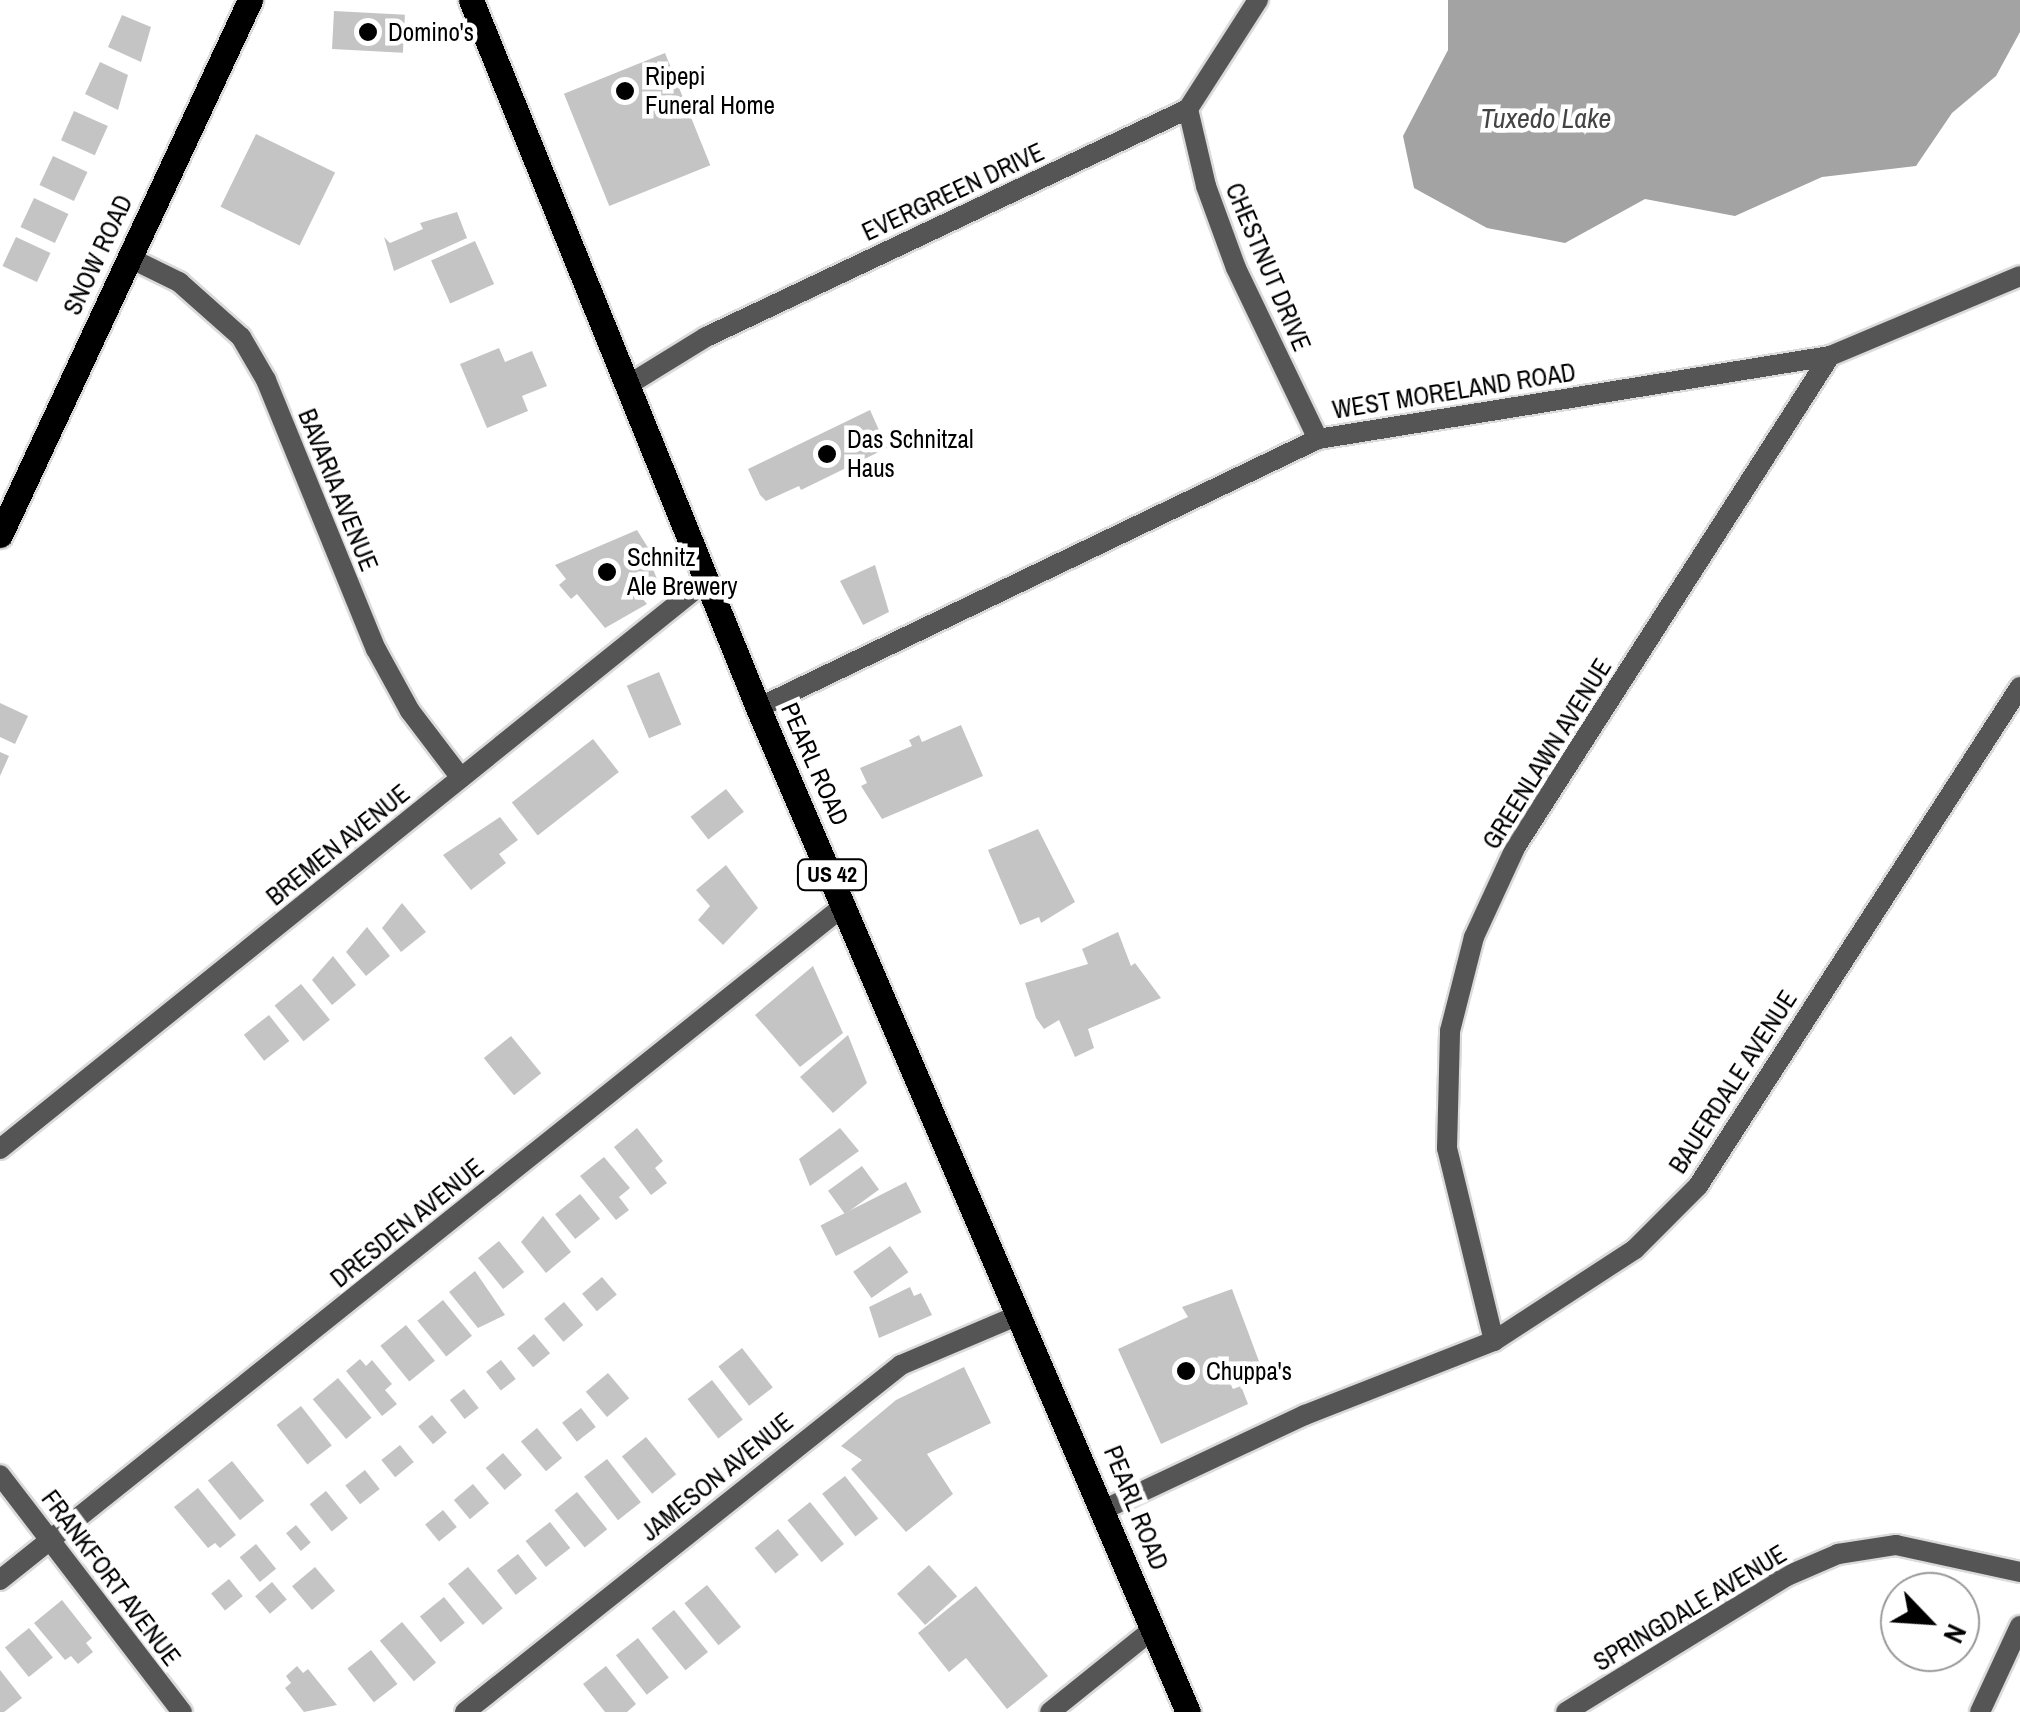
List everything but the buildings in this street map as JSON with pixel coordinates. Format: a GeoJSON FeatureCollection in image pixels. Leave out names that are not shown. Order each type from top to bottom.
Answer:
{"type":"FeatureCollection","features":[{"type":"Feature","properties":{"kind":"main road","name":"SNOW ROAD"},"geometry":{"type":"LineString","coordinates":[[0,535],[250,0]]}},
{"type":"Feature","properties":{"kind":"main road","name":"PEARL ROAD"},"geometry":{"type":"LineString","coordinates":[[471,0],[758,708],[1105,1508],[1188,1712]]}},
{"type":"Feature","properties":{"kind":"street"},"geometry":{"type":"LineString","coordinates":[[1188,109],[1258,0]]}},
{"type":"Feature","properties":{"kind":"street","name":"EVERGREEN DRIVE"},"geometry":{"type":"LineString","coordinates":[[628,385],[706,337],[1188,109]]}},
{"type":"Feature","properties":{"kind":"street","name":"CHESTNUT DRIVE"},"geometry":{"type":"LineString","coordinates":[[1188,109],[1206,186],[1236,268],[1318,439]]}},
{"type":"Feature","properties":{"kind":"street","name":"BAVARIA AVENUE"},"geometry":{"type":"LineString","coordinates":[[130,258],[201,298],[256,362],[376,649],[410,711],[461,778]]}},
{"type":"Feature","properties":{"kind":"street","name":"WEST MORELAND ROAD"},"geometry":{"type":"LineString","coordinates":[[758,708],[1318,439],[1830,356],[2020,276]]}},
{"type":"Feature","properties":{"kind":"street","name":"GREENLAWN AVENUE"},"geometry":{"type":"LineString","coordinates":[[1494,1341],[1447,1148],[1450,1031],[1474,937],[1516,846],[1830,356]]}},
{"type":"Feature","properties":{"kind":"street","name":"BREMEN AVENUE"},"geometry":{"type":"LineString","coordinates":[[0,1149],[707,580]]}},
{"type":"Feature","properties":{"kind":"street","name":"BAUERDALE AVENUE"},"geometry":{"type":"LineString","coordinates":[[1105,1508],[1305,1415],[1494,1341],[1635,1249],[1698,1186],[2012,718],[2020,687]]}},
{"type":"Feature","properties":{"kind":"street","name":"DRESDEN AVENUE"},"geometry":{"type":"LineString","coordinates":[[0,1580],[845,905]]}},
{"type":"Feature","properties":{"kind":"street","name":"JAMESON AVENUE"},"geometry":{"type":"LineString","coordinates":[[465,1712],[900,1365],[1021,1314]]}},
{"type":"Feature","properties":{"kind":"street","name":"FRANKFORT AVENUE"},"geometry":{"type":"LineString","coordinates":[[0,1474],[182,1712]]}},
{"type":"Feature","properties":{"kind":"street","name":"SPRINGDALE AVENUE"},"geometry":{"type":"LineString","coordinates":[[1566,1712],[1787,1576],[1838,1554],[1896,1546],[2020,1572]]}},
{"type":"Feature","properties":{"kind":"street"},"geometry":{"type":"LineString","coordinates":[[1980,1712],[2020,1626]]}},
{"type":"Feature","properties":{"kind":"street"},"geometry":{"type":"LineString","coordinates":[[1050,1712],[1152,1630]]}},
{"type":"Feature","properties":{"kind":"water","name":"Tuxedo Lake"},"geometry":{"type":"Polygon","coordinates":[[[1448,0],[2020,0],[2020,32],[1996,76],[1952,113],[1916,166],[1822,177],[1735,216],[1645,199],[1565,243],[1487,228],[1414,188],[1403,136],[1448,50],[1448,0]]]}},
{"type":"Feature","properties":{"kind":"place","name":"Domino's"},"geometry":{"type":"Point","coordinates":[368,32]}},
{"type":"Feature","properties":{"kind":"place","name":"Ripepi Funeral Home"},"geometry":{"type":"Point","coordinates":[625,91]}},
{"type":"Feature","properties":{"kind":"place","name":"Das Schnitzal Haus"},"geometry":{"type":"Point","coordinates":[827,454]}},
{"type":"Feature","properties":{"kind":"place","name":"Schnitz Ale Brewery"},"geometry":{"type":"Point","coordinates":[607,572]}},
{"type":"Feature","properties":{"kind":"place","name":"Chuppa's"},"geometry":{"type":"Point","coordinates":[1186,1371]}}]}
